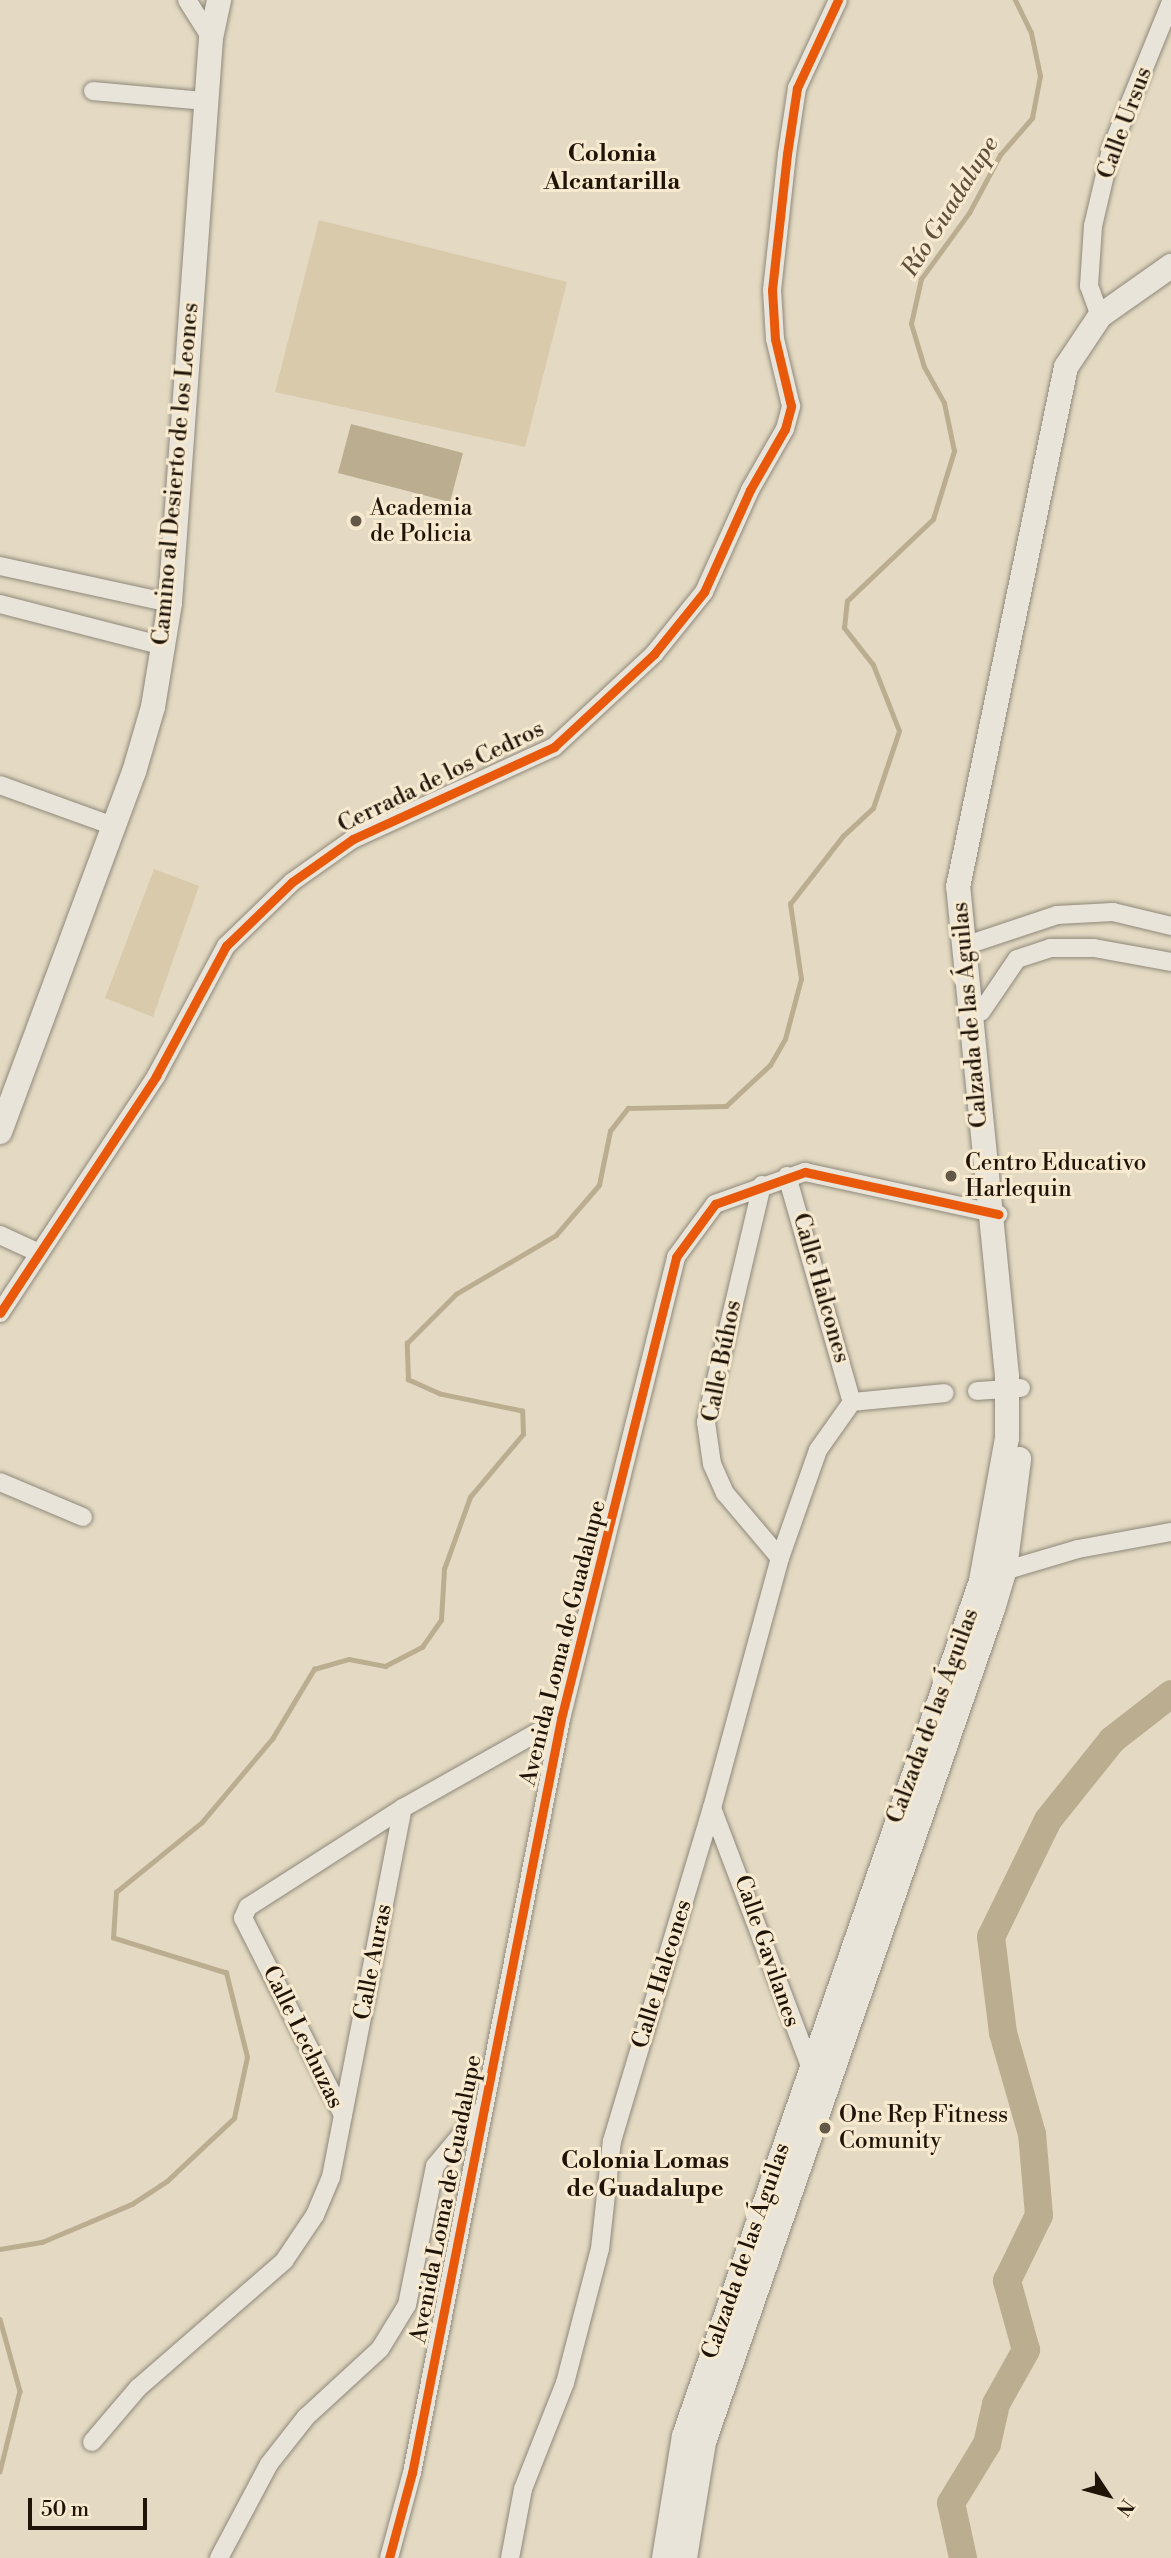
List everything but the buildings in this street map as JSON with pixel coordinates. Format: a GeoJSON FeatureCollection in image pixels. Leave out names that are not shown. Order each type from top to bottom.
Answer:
{"type":"FeatureCollection","features":[{"type":"Feature","properties":{"kind":"main road","name":"Camino al Desierto de los Leones"},"geometry":{"type":"LineString","coordinates":[[0,1132],[113,826],[153,707],[170,603],[206,102],[212,38],[219,0]]}},
{"type":"Feature","properties":{"kind":"main road","name":"Calzada de las Águilas"},"geometry":{"type":"LineString","coordinates":[[685,2558],[704,2442],[1005,1569],[1014,1390],[960,946],[958,887],[969,845],[1066,367],[1100,316],[1171,265]]}},
{"type":"Feature","properties":{"kind":"main road","name":"Calzada de las Águilas"},"geometry":{"type":"LineString","coordinates":[[969,845],[973,943],[981,1012],[993,1214]]}},
{"type":"Feature","properties":{"kind":"main road","name":"Calzada de las Águilas"},"geometry":{"type":"LineString","coordinates":[[664,2558],[684,2436],[808,2068],[981,1581],[1014,1390]]}},
{"type":"Feature","properties":{"kind":"street"},"geometry":{"type":"LineString","coordinates":[[187,0],[212,38]]}},
{"type":"Feature","properties":{"kind":"street","name":"Cerrada de los Cedros"},"geometry":{"type":"LineString","coordinates":[[0,1313],[156,1076],[226,946],[292,882],[353,839],[554,747],[654,654],[704,592],[725,556],[750,490],[785,429],[791,406],[775,339],[772,290],[787,154],[797,88],[838,0]]}},
{"type":"Feature","properties":{"kind":"street","name":"Calle Ursus"},"geometry":{"type":"LineString","coordinates":[[1100,316],[1089,286],[1093,226],[1111,149],[1169,13]]}},
{"type":"Feature","properties":{"kind":"street"},"geometry":{"type":"LineString","coordinates":[[93,91],[206,102]]}},
{"type":"Feature","properties":{"kind":"street"},"geometry":{"type":"LineString","coordinates":[[0,566],[170,603]]}},
{"type":"Feature","properties":{"kind":"street"},"geometry":{"type":"LineString","coordinates":[[0,604],[163,646]]}},
{"type":"Feature","properties":{"kind":"street"},"geometry":{"type":"LineString","coordinates":[[0,785],[113,826]]}},
{"type":"Feature","properties":{"kind":"street"},"geometry":{"type":"LineString","coordinates":[[973,943],[1057,915],[1113,912],[1171,926]]}},
{"type":"Feature","properties":{"kind":"street"},"geometry":{"type":"LineString","coordinates":[[1012,928],[1017,958]]}},
{"type":"Feature","properties":{"kind":"street"},"geometry":{"type":"LineString","coordinates":[[981,1012],[1017,958],[1050,948],[1094,948],[1171,962]]}},
{"type":"Feature","properties":{"kind":"street","name":"Avenida Loma de Guadalupe"},"geometry":{"type":"LineString","coordinates":[[389,2558],[412,2473],[561,1718],[676,1257],[715,1204],[787,1176],[826,1173],[993,1214]]}},
{"type":"Feature","properties":{"kind":"street","name":"Calle Halcones"},"geometry":{"type":"LineString","coordinates":[[510,2558],[523,2488],[565,2383],[600,2249],[612,2141],[712,1808],[780,1558],[818,1450],[852,1402],[787,1176]]}},
{"type":"Feature","properties":{"kind":"street","name":"Calle Búhos"},"geometry":{"type":"LineString","coordinates":[[762,1185],[706,1422],[712,1464],[726,1493],[780,1558]]}},
{"type":"Feature","properties":{"kind":"street"},"geometry":{"type":"LineString","coordinates":[[0,1235],[39,1253]]}},
{"type":"Feature","properties":{"kind":"street"},"geometry":{"type":"LineString","coordinates":[[977,1391],[1014,1390]]}},
{"type":"Feature","properties":{"kind":"street"},"geometry":{"type":"LineString","coordinates":[[852,1402],[945,1393]]}},
{"type":"Feature","properties":{"kind":"street"},"geometry":{"type":"LineString","coordinates":[[0,1482],[83,1517]]}},
{"type":"Feature","properties":{"kind":"street"},"geometry":{"type":"LineString","coordinates":[[981,1581],[1005,1569],[1171,1532]]}},
{"type":"Feature","properties":{"kind":"street","name":"Calle Lechuzas"},"geometry":{"type":"LineString","coordinates":[[92,2442],[138,2388],[284,2261],[315,2216],[331,2177],[343,2115],[243,1918],[268,1890],[403,1808],[561,1718]]}},
{"type":"Feature","properties":{"kind":"street","name":"Calle Auras"},"geometry":{"type":"LineString","coordinates":[[343,2115],[403,1808]]}},
{"type":"Feature","properties":{"kind":"street","name":"Calle Gavilanes"},"geometry":{"type":"LineString","coordinates":[[712,1808],[808,2068],[823,2092]]}},
{"type":"Feature","properties":{"kind":"street"},"geometry":{"type":"LineString","coordinates":[[219,2558],[239,2514],[306,2417],[380,2350],[407,2305],[435,2166],[482,2110]]}},
{"type":"Feature","properties":{"kind":"shaded area"},"geometry":{"type":"Polygon","coordinates":[[[319,220],[567,282],[525,447],[275,392],[319,220]]]}},
{"type":"Feature","properties":{"kind":"shaded area"},"geometry":{"type":"Polygon","coordinates":[[[351,424],[463,453],[450,502],[338,473],[351,424]]]}},
{"type":"Feature","properties":{"kind":"shaded area"},"geometry":{"type":"Polygon","coordinates":[[[154,869],[199,886],[153,1017],[105,998],[154,869]]]}},
{"type":"Feature","properties":{"kind":"waterway","name":"Río Guadalupe"},"geometry":{"type":"LineString","coordinates":[[0,2249],[42,2242],[132,2204],[167,2181],[234,2118],[247,2057],[226,1973],[113,1938],[116,1892],[202,1822],[272,1739],[314,1669],[349,1659],[385,1666],[422,1647],[441,1620],[444,1569],[470,1497],[523,1434],[522,1411],[440,1394],[408,1380],[407,1343],[456,1294],[556,1235],[599,1185],[610,1131],[628,1108],[726,1106],[770,1065],[785,1039],[801,979],[790,904],[843,836],[873,808],[899,731],[873,665],[844,628],[847,601],[933,519],[954,451],[944,403],[924,367],[911,324],[921,279],[969,213],[1000,155],[1032,118],[1040,76],[1031,33],[1015,0]]}},
{"type":"Feature","properties":{"kind":"waterway"},"geometry":{"type":"LineString","coordinates":[[963,2558],[951,2503],[987,2444],[996,2404],[1026,2350],[1007,2281],[1039,2215],[1032,2134],[1003,2033],[991,1937],[1048,1820],[1112,1740],[1171,1694]]}},
{"type":"Feature","properties":{"kind":"waterway","name":"Río Guadalupe"},"geometry":{"type":"LineString","coordinates":[[0,2319],[20,2391],[0,2472]]}},
{"type":"Feature","properties":{"kind":"cycle path"},"geometry":{"type":"LineString","coordinates":[[0,1313],[156,1076],[226,946],[292,882],[353,839],[554,747],[654,654],[704,592],[750,490],[785,429],[791,406],[775,339],[772,290],[787,154],[797,88],[838,0]]}},
{"type":"Feature","properties":{"kind":"cycle path"},"geometry":{"type":"LineString","coordinates":[[389,2558],[412,2473],[561,1719],[676,1257],[715,1204],[805,1172],[998,1214]]}},
{"type":"Feature","properties":{"kind":"place","name":"Academia de Policia"},"geometry":{"type":"Point","coordinates":[356,521]}},
{"type":"Feature","properties":{"kind":"place","name":"Centro Educativo Harlequin"},"geometry":{"type":"Point","coordinates":[951,1176]}},
{"type":"Feature","properties":{"kind":"place","name":"One Rep Fitness Comunity"},"geometry":{"type":"Point","coordinates":[825,2128]}},
{"type":"Feature","properties":{"kind":"district","name":"Colonia Alcantarilla"},"geometry":{"type":"Point","coordinates":[612,169]}},
{"type":"Feature","properties":{"kind":"district","name":"Colonia Lomas de Guadalupe"},"geometry":{"type":"Point","coordinates":[645,2176]}}]}
